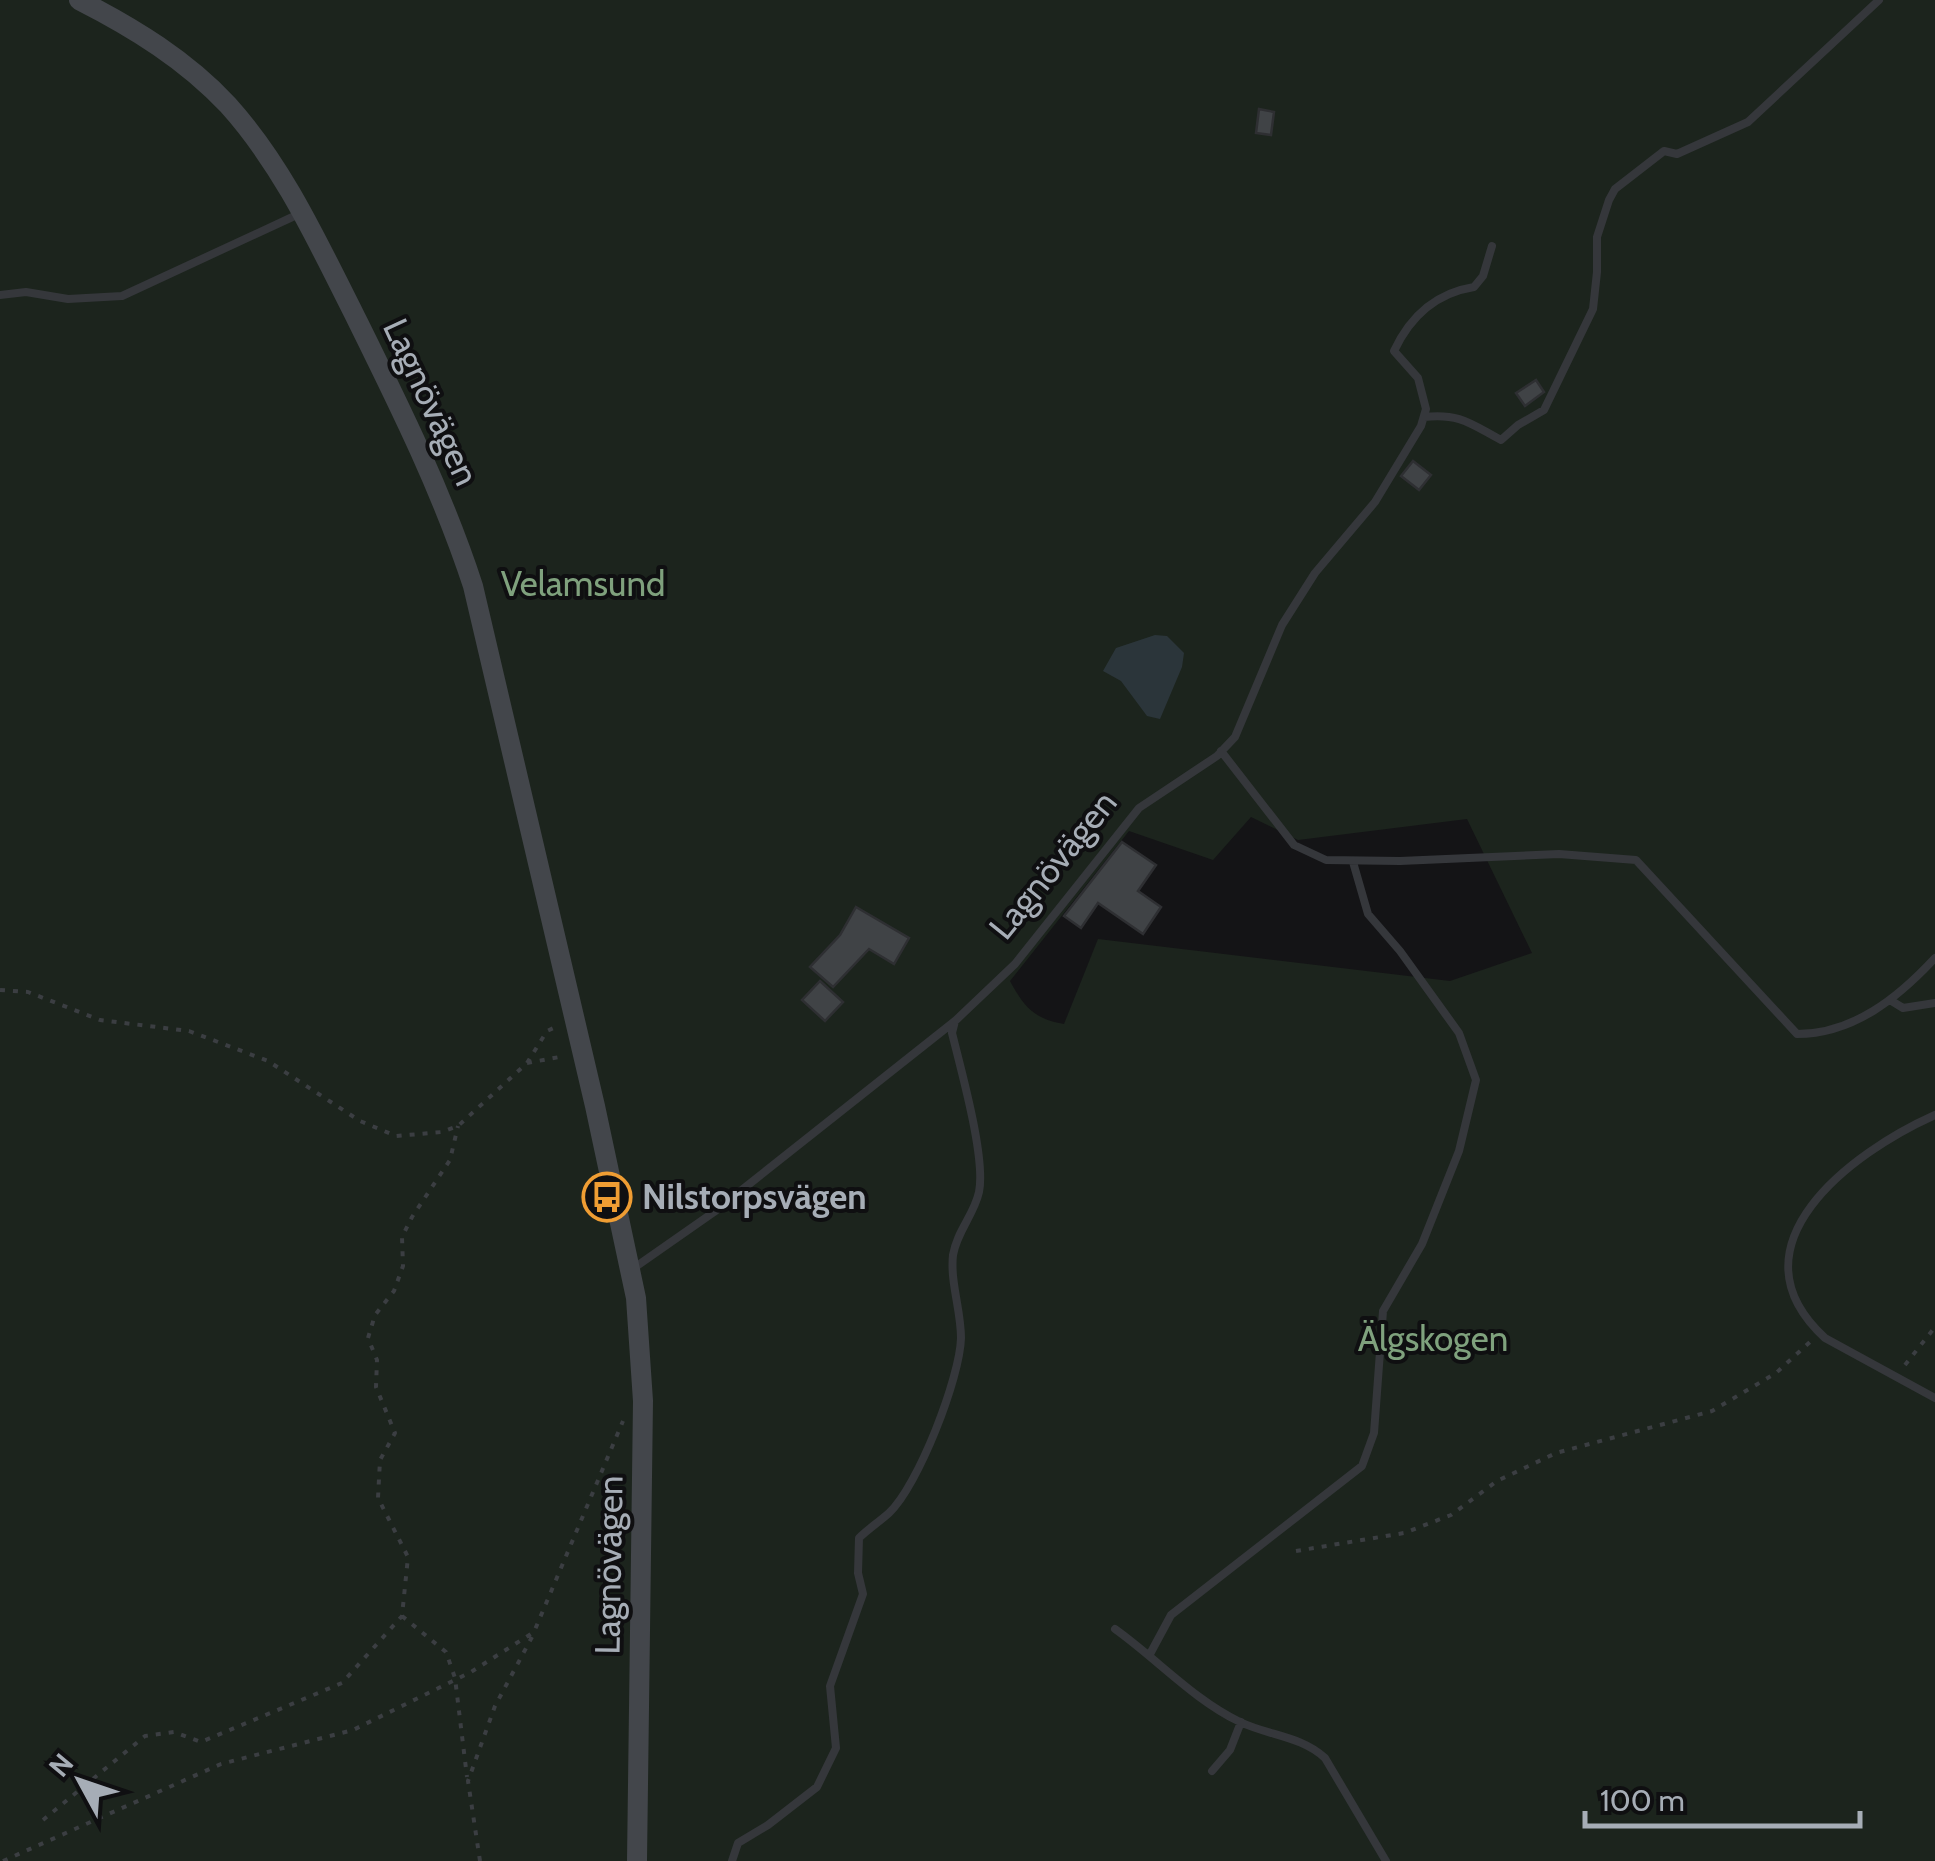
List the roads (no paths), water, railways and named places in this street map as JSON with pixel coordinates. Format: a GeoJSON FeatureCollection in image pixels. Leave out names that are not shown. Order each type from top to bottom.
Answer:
{"type":"FeatureCollection","features":[{"type":"Feature","properties":{"kind":"street","name":"Lagnövägen"},"geometry":{"type":"LineString","coordinates":[[80,0],[124,22],[206,83],[243,123],[303,212],[414,436],[455,532],[473,586],[631,1270],[643,1401],[637,1861]]}},
{"type":"Feature","properties":{"kind":"lane"},"geometry":{"type":"LineString","coordinates":[[1492,246],[1483,276],[1474,287],[1434,301],[1413,320],[1394,351],[1418,378],[1426,408],[1424,416],[1447,414],[1501,440],[1544,410],[1592,309],[1597,237],[1615,189],[1664,151],[1677,154],[1748,122],[1879,0]]}},
{"type":"Feature","properties":{"kind":"lane"},"geometry":{"type":"LineString","coordinates":[[0,294],[26,292],[68,299],[122,296],[303,212]]}},
{"type":"Feature","properties":{"kind":"lane","name":"Lagnövägen"},"geometry":{"type":"LineString","coordinates":[[631,1270],[726,1202],[955,1020],[1016,964],[1138,808],[1222,751],[1235,737],[1282,625],[1315,573],[1375,502],[1424,416]]}},
{"type":"Feature","properties":{"kind":"lane"},"geometry":{"type":"LineString","coordinates":[[1222,751],[1294,845],[1326,860],[1559,854],[1636,860],[1798,1034],[1826,1034],[1890,1000],[1935,958]]}},
{"type":"Feature","properties":{"kind":"lane"},"geometry":{"type":"LineString","coordinates":[[1150,1654],[1171,1615],[1362,1466],[1374,1432],[1382,1311],[1422,1244],[1459,1151],[1476,1080],[1460,1034],[1368,914],[1353,862]]}},
{"type":"Feature","properties":{"kind":"lane"},"geometry":{"type":"LineString","coordinates":[[1890,1000],[1904,1008],[1935,1004]]}},
{"type":"Feature","properties":{"kind":"lane"},"geometry":{"type":"LineString","coordinates":[[732,1861],[738,1843],[768,1826],[817,1787],[836,1748],[830,1686],[863,1594],[858,1573],[859,1538],[890,1512],[907,1486],[946,1404],[957,1371],[961,1314],[952,1258],[957,1236],[971,1218],[980,1187],[976,1141],[952,1034],[955,1020]]}},
{"type":"Feature","properties":{"kind":"lane"},"geometry":{"type":"LineString","coordinates":[[1935,1115],[1902,1130],[1834,1177],[1800,1222],[1786,1261],[1796,1297],[1810,1324],[1935,1398]]}},
{"type":"Feature","properties":{"kind":"lane"},"geometry":{"type":"LineString","coordinates":[[1116,1629],[1202,1698],[1241,1722],[1311,1745],[1326,1758],[1386,1861]]}},
{"type":"Feature","properties":{"kind":"lane"},"geometry":{"type":"LineString","coordinates":[[1212,1771],[1230,1750],[1241,1722]]}},
{"type":"Feature","properties":{"kind":"place","name":"Nilstorpsvägen"},"geometry":{"type":"Point","coordinates":[607,1197]}},
{"type":"Feature","properties":{"kind":"park label","name":"Velamsund"},"geometry":{"type":"Point","coordinates":[583,584]}},
{"type":"Feature","properties":{"kind":"park label","name":"Älgskogen"},"geometry":{"type":"Point","coordinates":[1433,1339]}}]}
